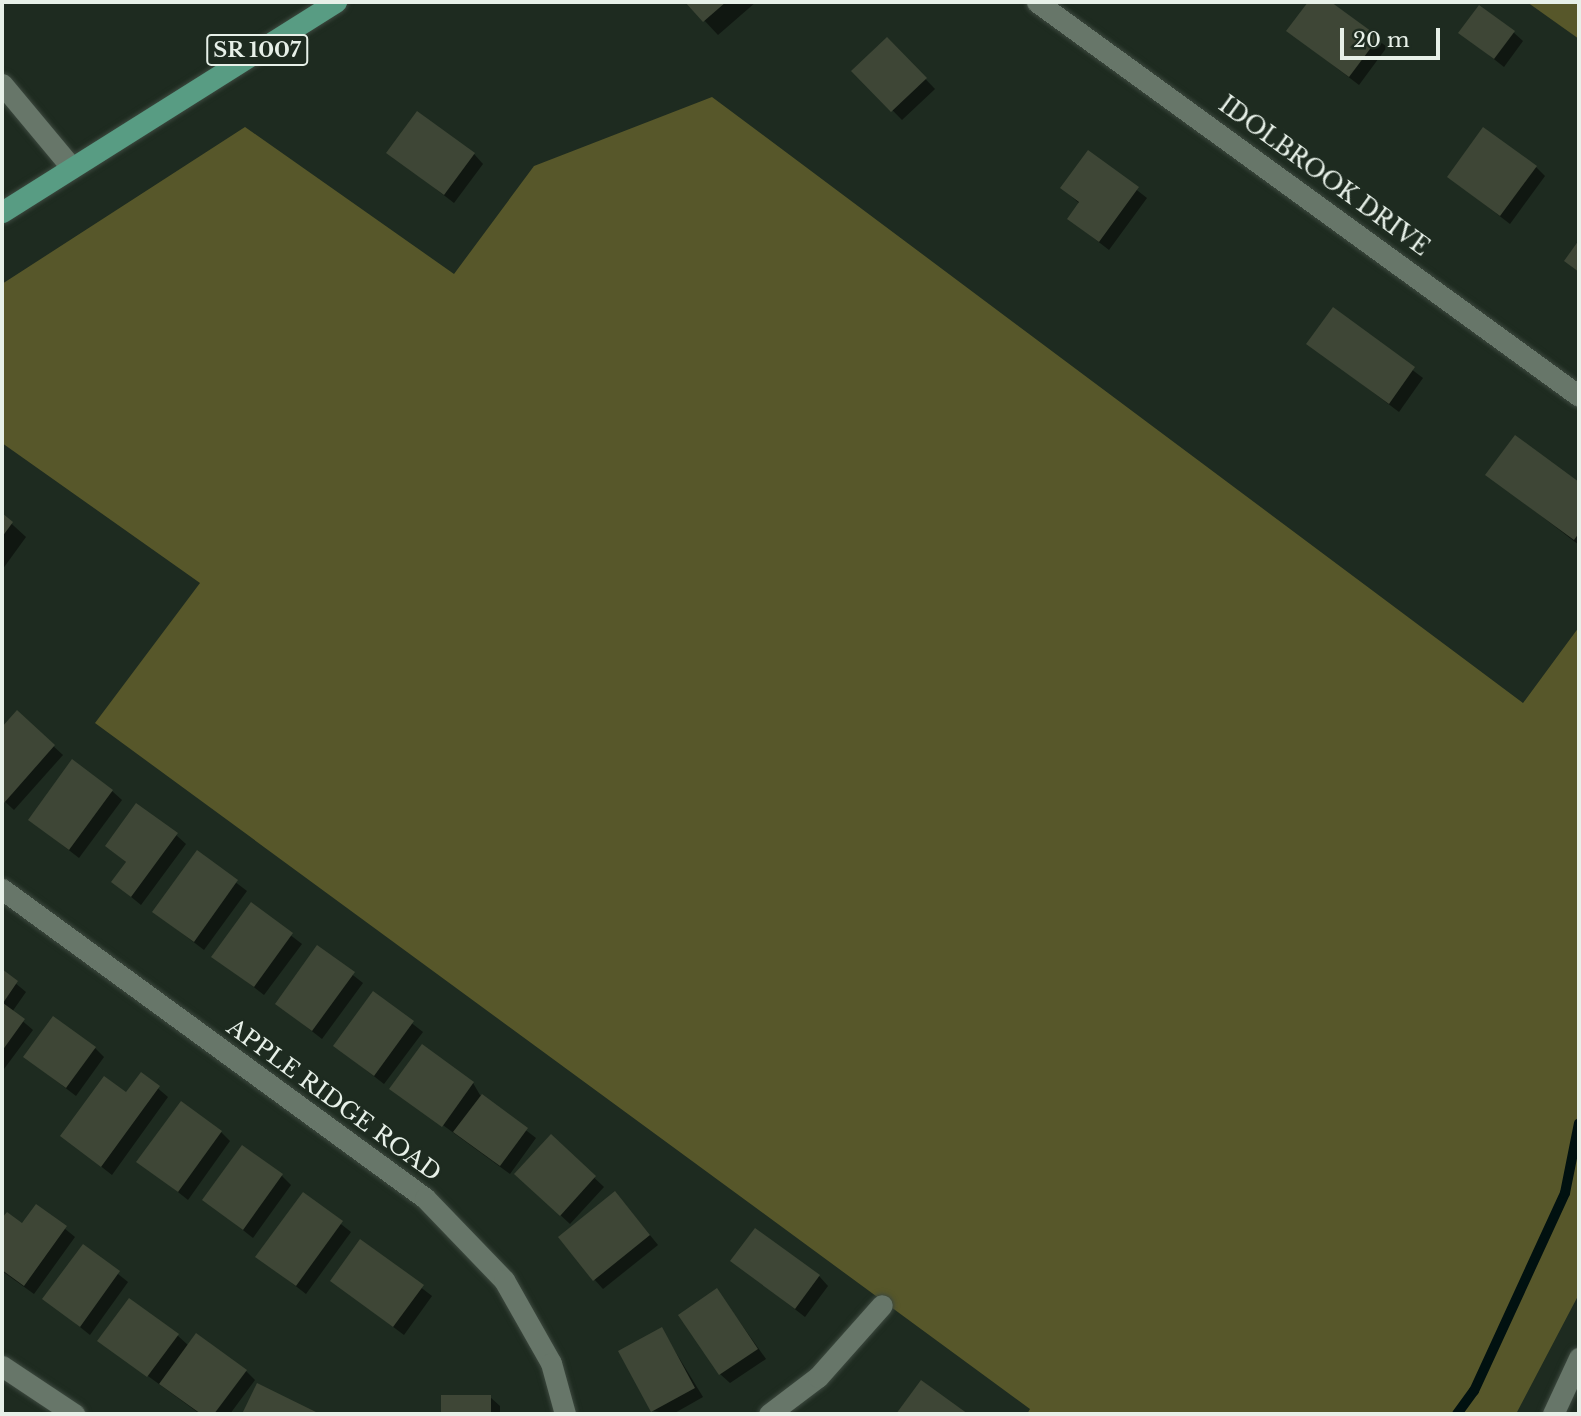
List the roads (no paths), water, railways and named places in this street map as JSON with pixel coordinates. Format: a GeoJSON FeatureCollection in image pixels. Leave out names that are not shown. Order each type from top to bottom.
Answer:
{"type":"FeatureCollection","features":[{"type":"Feature","properties":{"kind":"main road","name":"SR 1007"},"geometry":{"type":"LineString","coordinates":[[2,212],[336,2]]}},
{"type":"Feature","properties":{"kind":"street","name":"IDOLBROOK DRIVE"},"geometry":{"type":"LineString","coordinates":[[1037,2],[1579,396]]}},
{"type":"Feature","properties":{"kind":"street"},"geometry":{"type":"LineString","coordinates":[[2,84],[72,168]]}},
{"type":"Feature","properties":{"kind":"street","name":"APPLE RIDGE ROAD"},"geometry":{"type":"LineString","coordinates":[[2,889],[425,1198],[504,1280],[551,1363],[565,1414]]}},
{"type":"Feature","properties":{"kind":"street"},"geometry":{"type":"LineString","coordinates":[[769,1414],[818,1377],[882,1305]]}},
{"type":"Feature","properties":{"kind":"street"},"geometry":{"type":"LineString","coordinates":[[1553,1414],[1579,1358]]}},
{"type":"Feature","properties":{"kind":"street"},"geometry":{"type":"LineString","coordinates":[[2,1366],[74,1414]]}},
{"type":"Feature","properties":{"kind":"waterway"},"geometry":{"type":"LineString","coordinates":[[1457,1414],[1474,1391],[1565,1193],[1579,1123]]}}]}
